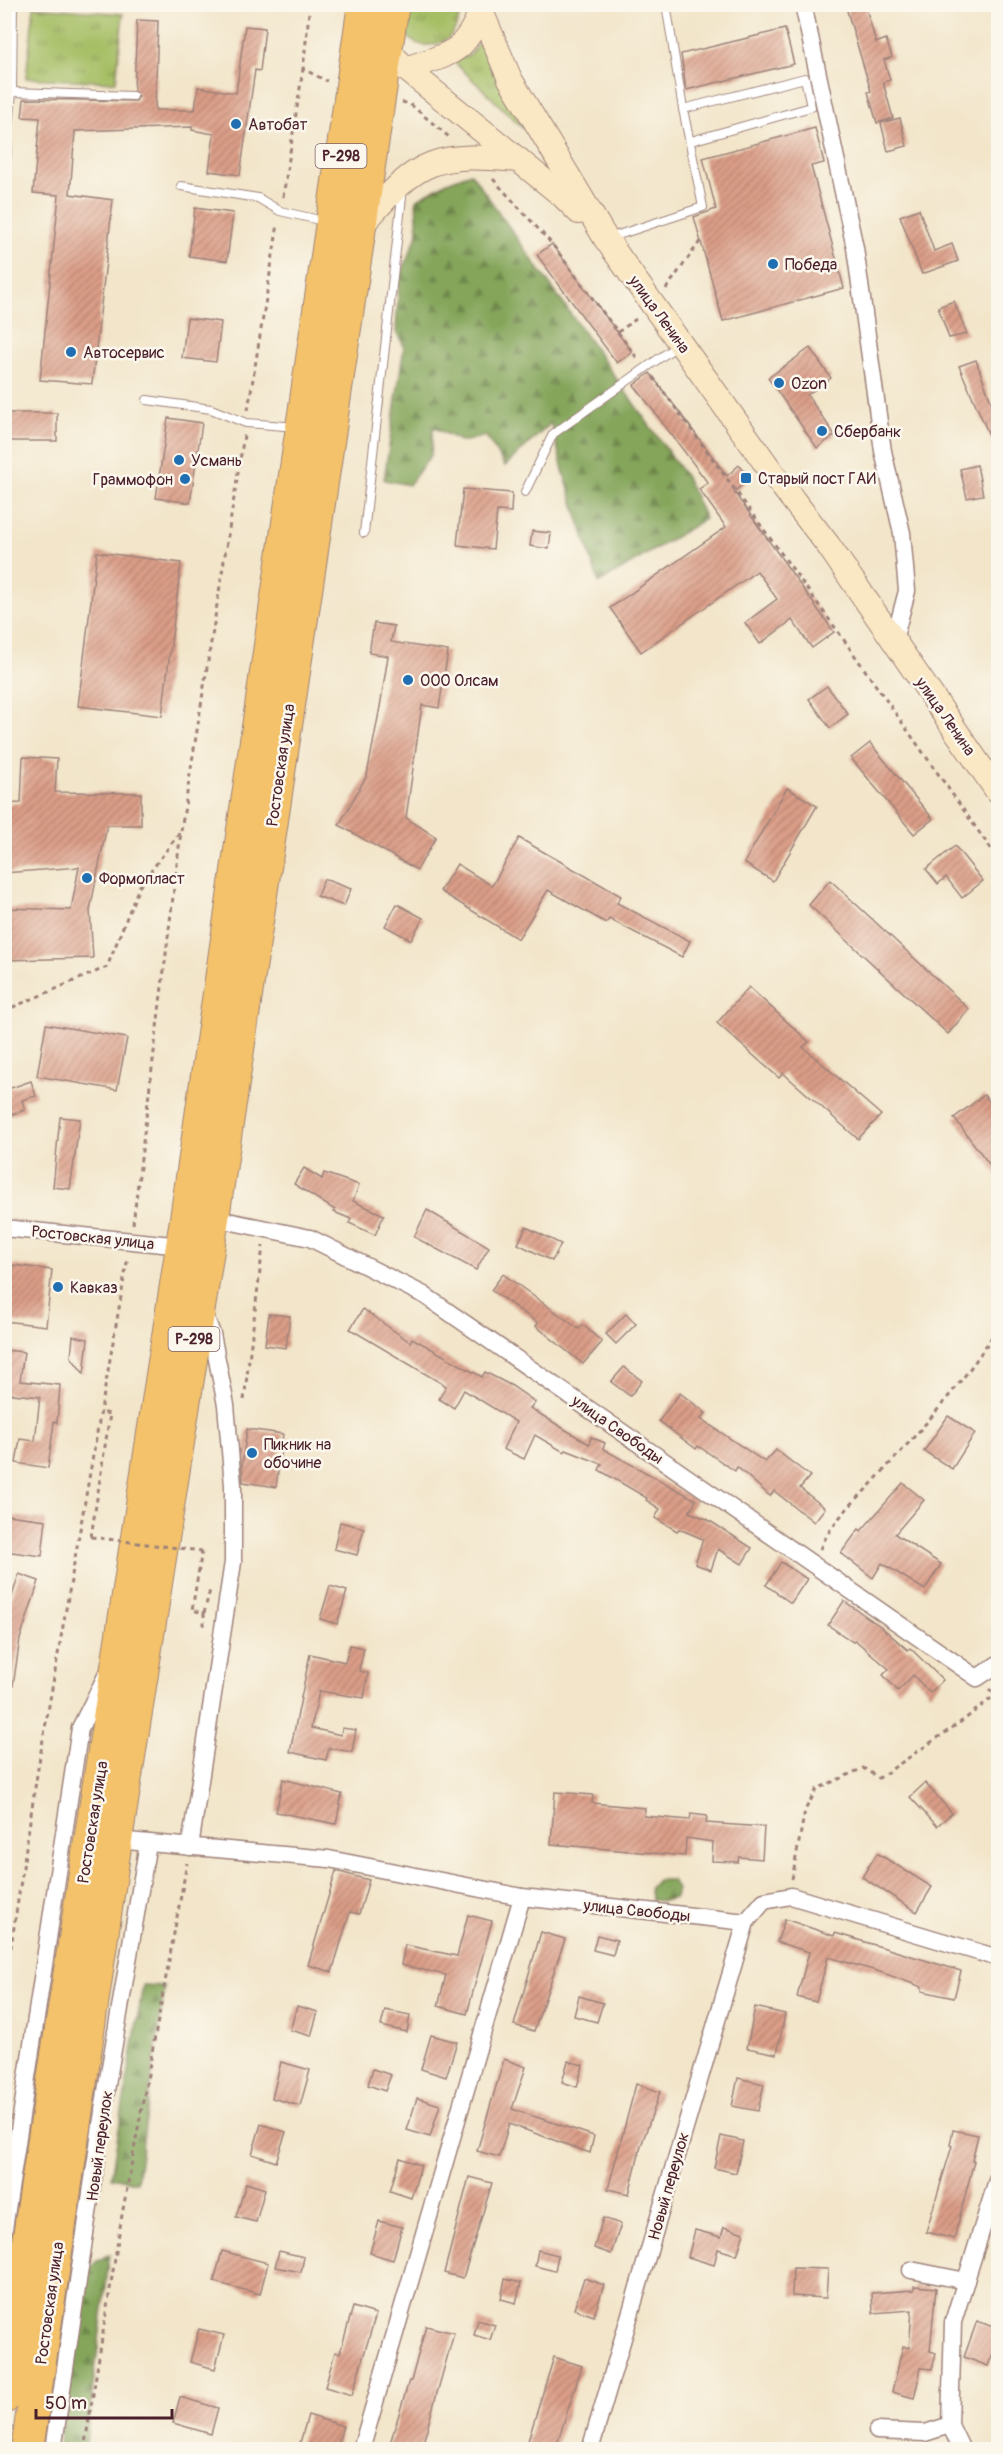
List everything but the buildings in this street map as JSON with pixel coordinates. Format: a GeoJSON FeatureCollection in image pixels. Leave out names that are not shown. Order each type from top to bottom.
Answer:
{"type":"FeatureCollection","features":[{"type":"Feature","properties":{"kind":"highway","name":"Р-298"},"geometry":{"type":"LineString","coordinates":[[365,95],[396,59],[373,7]]}},
{"type":"Feature","properties":{"kind":"highway","name":"Р-298"},"geometry":{"type":"LineString","coordinates":[[345,225],[365,95],[373,7]]}},
{"type":"Feature","properties":{"kind":"highway","name":"Ростовская улица"},"geometry":{"type":"LineString","coordinates":[[4,2398],[182,1246],[319,301],[345,225]]}},
{"type":"Feature","properties":{"kind":"highway","name":"Ростовская улица"},"geometry":{"type":"LineString","coordinates":[[27,2450],[116,1840],[213,1218],[345,225]]}},
{"type":"Feature","properties":{"kind":"main road"},"geometry":{"type":"LineString","coordinates":[[396,59],[456,50],[470,37],[479,9]]}},
{"type":"Feature","properties":{"kind":"main road"},"geometry":{"type":"LineString","coordinates":[[479,9],[510,79],[606,239]]}},
{"type":"Feature","properties":{"kind":"main road"},"geometry":{"type":"LineString","coordinates":[[396,59],[563,196],[606,239]]}},
{"type":"Feature","properties":{"kind":"main road"},"geometry":{"type":"LineString","coordinates":[[345,225],[431,164],[473,157],[519,160]]}},
{"type":"Feature","properties":{"kind":"main road","name":"улица Ленина"},"geometry":{"type":"LineString","coordinates":[[606,239],[894,640],[999,792]]}},
{"type":"Feature","properties":{"kind":"street"},"geometry":{"type":"LineString","coordinates":[[802,4],[855,248],[883,451],[902,534],[907,591],[894,640]]}},
{"type":"Feature","properties":{"kind":"street","name":"улица Свободы"},"geometry":{"type":"LineString","coordinates":[[213,1218],[310,1238],[424,1295],[977,1678],[999,1664]]}},
{"type":"Feature","properties":{"kind":"street","name":"Ростовская улица"},"geometry":{"type":"LineString","coordinates":[[4,1228],[182,1246]]}},
{"type":"Feature","properties":{"kind":"street","name":"Ростовская улица"},"geometry":{"type":"LineString","coordinates":[[190,1846],[233,1562],[233,1485],[226,1406],[212,1334],[200,1303]]}},
{"type":"Feature","properties":{"kind":"street"},"geometry":{"type":"LineString","coordinates":[[4,2229],[80,1728],[118,1651]]}},
{"type":"Feature","properties":{"kind":"street","name":"улица Свободы"},"geometry":{"type":"LineString","coordinates":[[116,1840],[328,1859],[522,1897],[746,1922]]}},
{"type":"Feature","properties":{"kind":"street","name":"Новый переулок"},"geometry":{"type":"LineString","coordinates":[[52,2450],[107,2085],[148,1843]]}},
{"type":"Feature","properties":{"kind":"street"},"geometry":{"type":"LineString","coordinates":[[746,1922],[764,1901],[789,1896],[999,1958]]}},
{"type":"Feature","properties":{"kind":"street"},"geometry":{"type":"LineString","coordinates":[[361,2450],[522,1897]]}},
{"type":"Feature","properties":{"kind":"street","name":"Новый переулок"},"geometry":{"type":"LineString","coordinates":[[590,2450],[746,1922]]}},
{"type":"Feature","properties":{"kind":"street"},"geometry":{"type":"LineString","coordinates":[[962,2450],[950,2425],[953,2322],[999,2177]]}},
{"type":"Feature","properties":{"kind":"street"},"geometry":{"type":"LineString","coordinates":[[911,2270],[966,2281]]}},
{"type":"Feature","properties":{"kind":"street"},"geometry":{"type":"LineString","coordinates":[[877,2431],[925,2433],[950,2425]]}},
{"type":"Feature","properties":{"kind":"lane"},"geometry":{"type":"LineString","coordinates":[[4,185],[12,92],[8,74],[13,4]]}},
{"type":"Feature","properties":{"kind":"lane"},"geometry":{"type":"LineString","coordinates":[[606,239],[703,207],[683,110],[666,4]]}},
{"type":"Feature","properties":{"kind":"lane"},"geometry":{"type":"LineString","coordinates":[[683,110],[805,78],[811,107],[691,141]]}},
{"type":"Feature","properties":{"kind":"lane"},"geometry":{"type":"LineString","coordinates":[[12,92],[133,96]]}},
{"type":"Feature","properties":{"kind":"lane"},"geometry":{"type":"LineString","coordinates":[[364,533],[404,182]]}},
{"type":"Feature","properties":{"kind":"lane"},"geometry":{"type":"LineString","coordinates":[[181,186],[258,198],[280,211],[345,225]]}},
{"type":"Feature","properties":{"kind":"lane"},"geometry":{"type":"LineString","coordinates":[[525,492],[553,434],[681,343]]}},
{"type":"Feature","properties":{"kind":"lane"},"geometry":{"type":"LineString","coordinates":[[147,400],[211,409],[246,423],[301,427]]}},
{"type":"Feature","properties":{"kind":"path"},"geometry":{"type":"LineString","coordinates":[[4,1993],[38,1768],[131,1240],[181,831],[303,69],[310,4]]}},
{"type":"Feature","properties":{"kind":"path"},"geometry":{"type":"LineString","coordinates":[[303,69],[365,95],[410,104],[473,157],[543,234],[716,460],[999,859]]}},
{"type":"Feature","properties":{"kind":"path"},"geometry":{"type":"LineString","coordinates":[[4,1011],[107,968],[139,887],[181,831]]}},
{"type":"Feature","properties":{"kind":"path"},"geometry":{"type":"LineString","coordinates":[[813,1564],[830,1527],[874,1482],[976,1362],[999,1327]]}},
{"type":"Feature","properties":{"kind":"path"},"geometry":{"type":"LineString","coordinates":[[101,1412],[110,1414],[91,1537],[202,1551],[192,1610]]}},
{"type":"Feature","properties":{"kind":"path"},"geometry":{"type":"LineString","coordinates":[[789,1896],[805,1810],[817,1790],[863,1768],[879,1778],[965,1719],[995,1695]]}},
{"type":"Feature","properties":{"kind":"path"},"geometry":{"type":"LineString","coordinates":[[84,2450],[122,2215],[190,1846]]}},
{"type":"Feature","properties":{"kind":"green space"},"geometry":{"type":"Polygon","coordinates":[[[410,5],[461,5],[457,23],[450,36],[442,42],[422,45],[411,40],[408,35],[406,25],[410,5]]]}},
{"type":"Feature","properties":{"kind":"green space"},"geometry":{"type":"Polygon","coordinates":[[[34,7],[123,14],[116,82],[26,78],[34,7]]]}},
{"type":"Feature","properties":{"kind":"green space"},"geometry":{"type":"Polygon","coordinates":[[[479,41],[524,129],[454,62],[471,54],[479,41]]]}},
{"type":"Feature","properties":{"kind":"green space"},"geometry":{"type":"Polygon","coordinates":[[[471,173],[686,477],[705,519],[599,583],[564,474],[551,423],[505,466],[486,436],[462,442],[433,427],[431,455],[409,485],[384,480],[404,346],[396,332],[399,279],[418,233],[416,200],[447,182],[471,173]]]}},
{"type":"Feature","properties":{"kind":"green space"},"geometry":{"type":"Polygon","coordinates":[[[657,1880],[672,1880],[677,1889],[675,1898],[663,1901],[652,1900],[649,1889],[657,1880]]]}},
{"type":"Feature","properties":{"kind":"green space"},"geometry":{"type":"Polygon","coordinates":[[[143,1985],[165,1986],[137,2182],[111,2177],[143,1985]]]}},
{"type":"Feature","properties":{"kind":"green space"},"geometry":{"type":"Polygon","coordinates":[[[110,2254],[85,2449],[58,2450],[87,2267],[110,2254]]]}},
{"type":"Feature","properties":{"kind":"place","name":"Автобат"},"geometry":{"type":"Point","coordinates":[236,124]}},
{"type":"Feature","properties":{"kind":"place","name":"Победа"},"geometry":{"type":"Point","coordinates":[773,264]}},
{"type":"Feature","properties":{"kind":"place","name":"Автосервис"},"geometry":{"type":"Point","coordinates":[71,352]}},
{"type":"Feature","properties":{"kind":"place","name":"Ozon"},"geometry":{"type":"Point","coordinates":[779,383]}},
{"type":"Feature","properties":{"kind":"place","name":"Сбербанк"},"geometry":{"type":"Point","coordinates":[822,431]}},
{"type":"Feature","properties":{"kind":"place","name":"Усмань"},"geometry":{"type":"Point","coordinates":[179,460]}},
{"type":"Feature","properties":{"kind":"place","name":"Старый пост ГАИ"},"geometry":{"type":"Point","coordinates":[746,478]}},
{"type":"Feature","properties":{"kind":"place","name":"Граммофон"},"geometry":{"type":"Point","coordinates":[185,479]}},
{"type":"Feature","properties":{"kind":"place","name":"ООО Олсам"},"geometry":{"type":"Point","coordinates":[408,680]}},
{"type":"Feature","properties":{"kind":"place","name":"Формопласт"},"geometry":{"type":"Point","coordinates":[87,878]}},
{"type":"Feature","properties":{"kind":"place","name":"Кавказ"},"geometry":{"type":"Point","coordinates":[58,1287]}},
{"type":"Feature","properties":{"kind":"place","name":"Пикник на обочине"},"geometry":{"type":"Point","coordinates":[252,1453]}}]}
